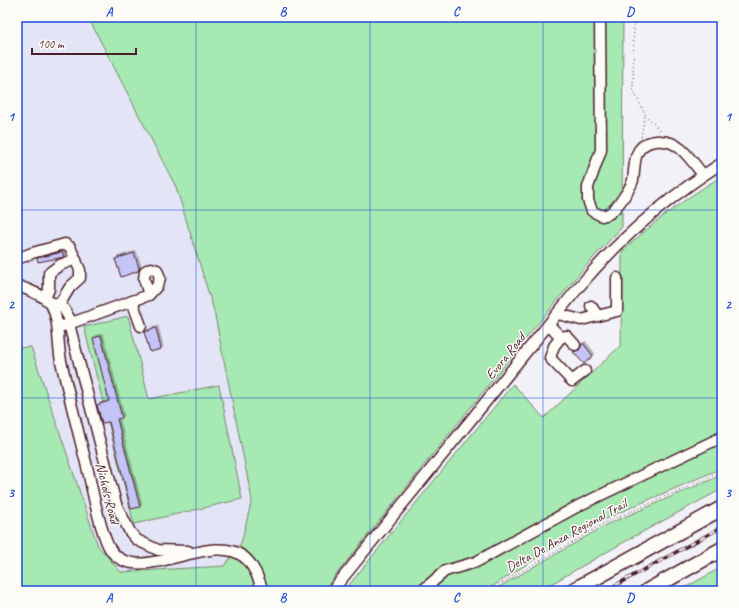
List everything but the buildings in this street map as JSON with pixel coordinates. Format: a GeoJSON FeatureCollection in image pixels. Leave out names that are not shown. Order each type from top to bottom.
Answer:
{"type":"FeatureCollection","features":[{"type":"Feature","properties":{"kind":"highway"},"geometry":{"type":"LineString","coordinates":[[572,591],[722,508]]}},
{"type":"Feature","properties":{"kind":"highway"},"geometry":{"type":"LineString","coordinates":[[647,591],[722,549]]}},
{"type":"Feature","properties":{"kind":"street"},"geometry":{"type":"LineString","coordinates":[[600,17],[601,150],[588,188],[588,200],[592,211],[602,216],[610,214],[621,201],[633,180],[634,164],[639,150],[650,142],[660,141],[671,143],[681,148],[703,175]]}},
{"type":"Feature","properties":{"kind":"street","name":"Evora Road"},"geometry":{"type":"LineString","coordinates":[[332,591],[595,269],[627,235],[668,200],[722,162]]}},
{"type":"Feature","properties":{"kind":"street"},"geometry":{"type":"LineString","coordinates":[[17,259],[32,253],[65,244],[70,247],[80,270],[80,278],[51,302]]}},
{"type":"Feature","properties":{"kind":"street"},"geometry":{"type":"LineString","coordinates":[[51,302],[49,273],[60,265],[76,259]]}},
{"type":"Feature","properties":{"kind":"street"},"geometry":{"type":"LineString","coordinates":[[558,314],[581,320],[617,312],[617,278]]}},
{"type":"Feature","properties":{"kind":"street"},"geometry":{"type":"LineString","coordinates":[[17,286],[51,302],[68,313],[116,504],[130,532],[137,540],[158,550],[182,550],[196,553]]}},
{"type":"Feature","properties":{"kind":"street"},"geometry":{"type":"LineString","coordinates":[[57,328],[148,295]]}},
{"type":"Feature","properties":{"kind":"street"},"geometry":{"type":"LineString","coordinates":[[132,301],[141,326]]}},
{"type":"Feature","properties":{"kind":"street","name":"Nichols Road"},"geometry":{"type":"LineString","coordinates":[[51,302],[65,377],[101,526],[112,553],[122,560],[146,563],[196,553],[222,550],[232,551],[243,556],[250,563],[263,591]]}},
{"type":"Feature","properties":{"kind":"street"},"geometry":{"type":"LineString","coordinates":[[591,306],[598,316]]}},
{"type":"Feature","properties":{"kind":"street"},"geometry":{"type":"LineString","coordinates":[[549,325],[561,337]]}},
{"type":"Feature","properties":{"kind":"street"},"geometry":{"type":"LineString","coordinates":[[575,345],[567,336],[561,337],[554,346],[550,358],[572,381],[585,371]]}},
{"type":"Feature","properties":{"kind":"street"},"geometry":{"type":"LineString","coordinates":[[422,591],[444,571],[476,562],[580,505],[722,437]]}},
{"type":"Feature","properties":{"kind":"path"},"geometry":{"type":"LineString","coordinates":[[634,17],[633,89],[645,114],[671,143]]}},
{"type":"Feature","properties":{"kind":"path"},"geometry":{"type":"LineString","coordinates":[[639,150],[645,114]]}},
{"type":"Feature","properties":{"kind":"path","name":"Delta De Anza Regional Trail"},"geometry":{"type":"LineString","coordinates":[[488,591],[607,522],[722,472]]}},
{"type":"Feature","properties":{"kind":"shaded area"},"geometry":{"type":"Polygon","coordinates":[[[17,17],[88,17],[176,187],[214,311],[252,500],[241,543],[224,566],[121,573],[98,546],[31,347],[17,348],[17,17]]]}},
{"type":"Feature","properties":{"kind":"green space"},"geometry":{"type":"Polygon","coordinates":[[[88,17],[623,17],[622,227],[583,269],[532,331],[323,591],[268,591],[253,560],[239,546],[252,500],[214,311],[176,187],[88,17]]]}},
{"type":"Feature","properties":{"kind":"green space"},"geometry":{"type":"Polygon","coordinates":[[[722,176],[722,468],[616,514],[546,552],[485,591],[344,591],[513,384],[544,418],[621,345],[622,252],[670,211],[722,176]]]}},
{"type":"Feature","properties":{"kind":"green space"},"geometry":{"type":"Polygon","coordinates":[[[128,316],[149,399],[219,385],[242,499],[134,524],[84,327],[128,316]]]}},
{"type":"Feature","properties":{"kind":"green space"},"geometry":{"type":"Polygon","coordinates":[[[31,347],[98,546],[121,572],[224,566],[232,556],[249,570],[259,591],[17,591],[17,348],[31,347]]]}},
{"type":"Feature","properties":{"kind":"green space"},"geometry":{"type":"Polygon","coordinates":[[[722,475],[722,489],[633,537],[539,591],[492,591],[608,524],[722,475]]]}},
{"type":"Feature","properties":{"kind":"green space"},"geometry":{"type":"Polygon","coordinates":[[[722,567],[722,591],[679,591],[722,567]]]}},
{"type":"Feature","properties":{"kind":"railway"},"geometry":{"type":"LineString","coordinates":[[605,591],[722,527]]}}]}
